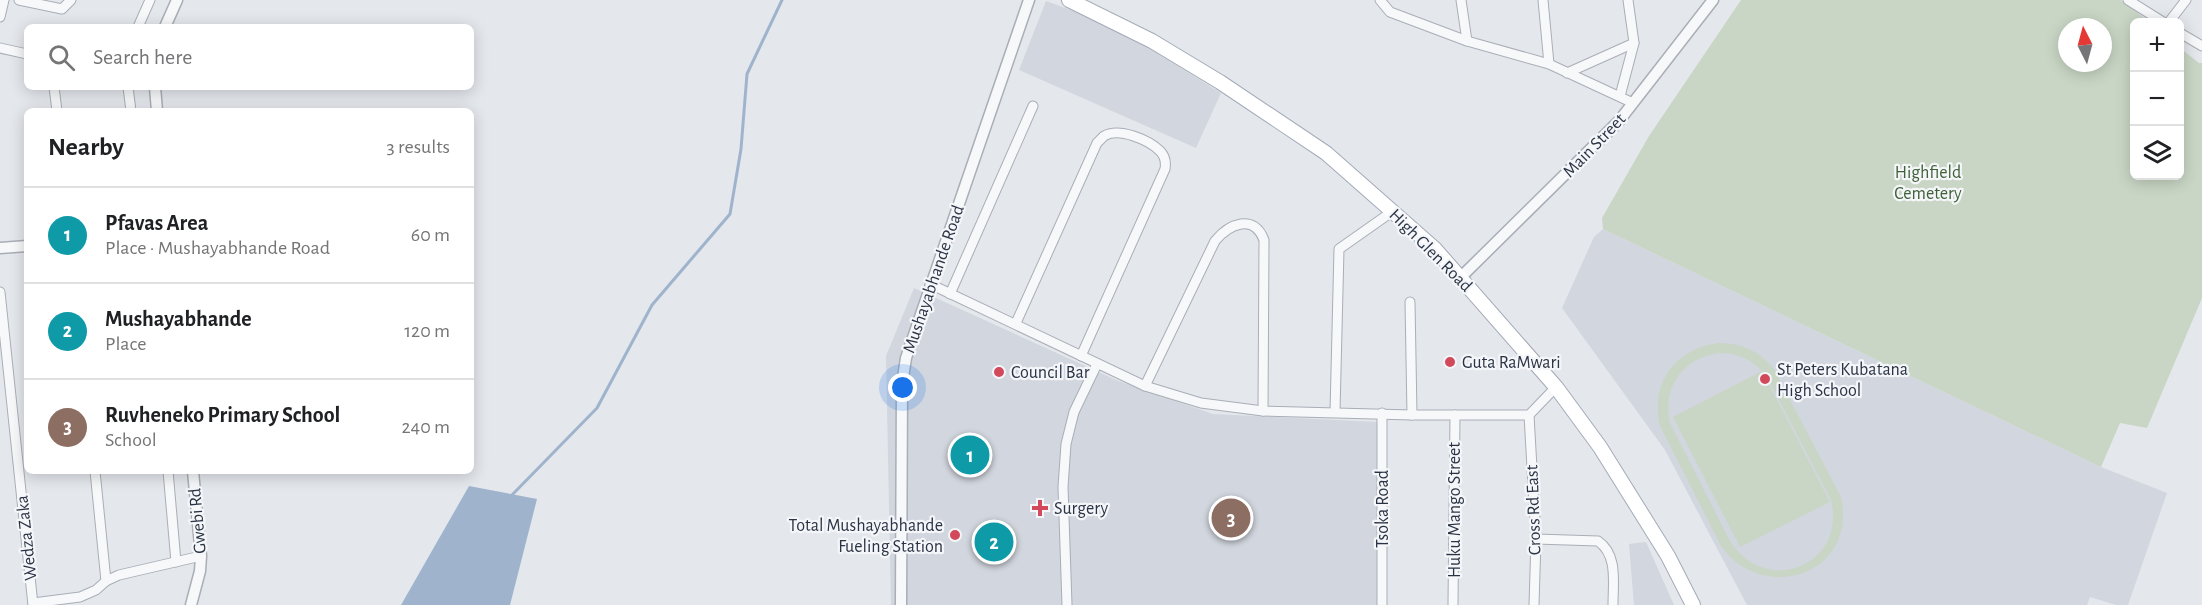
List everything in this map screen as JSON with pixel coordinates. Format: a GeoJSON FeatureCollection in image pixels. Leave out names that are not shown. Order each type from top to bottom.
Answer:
{"type":"FeatureCollection","features":[{"type":"Feature","properties":{"kind":"main road","name":"High Glen Road"},"geometry":{"type":"LineString","coordinates":[[1069,0],[1152,41],[1220,82],[1326,153],[1435,249],[1556,387],[1600,447],[1668,556],[1692,605]]}},
{"type":"Feature","properties":{"kind":"street"},"geometry":{"type":"LineString","coordinates":[[0,17],[4,0]]}},
{"type":"Feature","properties":{"kind":"street"},"geometry":{"type":"LineString","coordinates":[[19,0],[62,9],[71,0]]}},
{"type":"Feature","properties":{"kind":"street"},"geometry":{"type":"LineString","coordinates":[[139,24],[150,0]]}},
{"type":"Feature","properties":{"kind":"street"},"geometry":{"type":"LineString","coordinates":[[166,24],[177,0]]}},
{"type":"Feature","properties":{"kind":"street","name":"Mushayabhande Road"},"geometry":{"type":"LineString","coordinates":[[901,605],[902,384],[906,358],[1029,0]]}},
{"type":"Feature","properties":{"kind":"street"},"geometry":{"type":"LineString","coordinates":[[1380,0],[1390,12],[1467,41],[1549,64],[1633,103]]}},
{"type":"Feature","properties":{"kind":"street"},"geometry":{"type":"LineString","coordinates":[[1461,0],[1467,41]]}},
{"type":"Feature","properties":{"kind":"street"},"geometry":{"type":"LineString","coordinates":[[1543,0],[1549,64]]}},
{"type":"Feature","properties":{"kind":"street"},"geometry":{"type":"LineString","coordinates":[[1620,96],[1635,43],[1628,0]]}},
{"type":"Feature","properties":{"kind":"street","name":"Main Street"},"geometry":{"type":"LineString","coordinates":[[1461,277],[1619,121],[1713,0]]}},
{"type":"Feature","properties":{"kind":"street"},"geometry":{"type":"LineString","coordinates":[[2128,0],[2157,18]]}},
{"type":"Feature","properties":{"kind":"street"},"geometry":{"type":"LineString","coordinates":[[2172,18],[2186,0]]}},
{"type":"Feature","properties":{"kind":"street"},"geometry":{"type":"LineString","coordinates":[[2184,35],[2202,46]]}},
{"type":"Feature","properties":{"kind":"street"},"geometry":{"type":"LineString","coordinates":[[1567,73],[1635,43]]}},
{"type":"Feature","properties":{"kind":"street"},"geometry":{"type":"LineString","coordinates":[[0,48],[24,53]]}},
{"type":"Feature","properties":{"kind":"street"},"geometry":{"type":"LineString","coordinates":[[54,90],[57,108]]}},
{"type":"Feature","properties":{"kind":"street"},"geometry":{"type":"LineString","coordinates":[[128,90],[130,108]]}},
{"type":"Feature","properties":{"kind":"street"},"geometry":{"type":"LineString","coordinates":[[155,90],[157,108]]}},
{"type":"Feature","properties":{"kind":"street"},"geometry":{"type":"LineString","coordinates":[[950,294],[1033,106]]}},
{"type":"Feature","properties":{"kind":"street"},"geometry":{"type":"LineString","coordinates":[[1016,324],[1097,143],[1104,136],[1113,133],[1134,137],[1160,151],[1164,157],[1166,170],[1081,356]]}},
{"type":"Feature","properties":{"kind":"street"},"geometry":{"type":"LineString","coordinates":[[1335,412],[1339,249],[1393,211]]}},
{"type":"Feature","properties":{"kind":"street"},"geometry":{"type":"LineString","coordinates":[[1145,386],[1215,241],[1222,232],[1245,223],[1255,226],[1264,240],[1263,411]]}},
{"type":"Feature","properties":{"kind":"street"},"geometry":{"type":"LineString","coordinates":[[0,248],[24,246]]}},
{"type":"Feature","properties":{"kind":"street"},"geometry":{"type":"LineString","coordinates":[[930,285],[1145,386],[1201,403],[1263,411],[1529,415],[1556,387]]}},
{"type":"Feature","properties":{"kind":"street","name":"Wedza Zaka"},"geometry":{"type":"LineString","coordinates":[[0,292],[33,604]]}},
{"type":"Feature","properties":{"kind":"street"},"geometry":{"type":"LineString","coordinates":[[1410,302],[1412,415]]}},
{"type":"Feature","properties":{"kind":"street"},"geometry":{"type":"LineString","coordinates":[[1067,605],[1063,487],[1066,444],[1074,412],[1097,364]]}},
{"type":"Feature","properties":{"kind":"street","name":"Tsoka Road"},"geometry":{"type":"LineString","coordinates":[[1382,413],[1382,605]]}},
{"type":"Feature","properties":{"kind":"street","name":"Huku Mango Street"},"geometry":{"type":"LineString","coordinates":[[1453,605],[1455,415]]}},
{"type":"Feature","properties":{"kind":"street","name":"Cross Rd East"},"geometry":{"type":"LineString","coordinates":[[1529,415],[1536,539],[1534,605]]}},
{"type":"Feature","properties":{"kind":"street"},"geometry":{"type":"LineString","coordinates":[[95,474],[106,581]]}},
{"type":"Feature","properties":{"kind":"street"},"geometry":{"type":"LineString","coordinates":[[168,474],[176,562]]}},
{"type":"Feature","properties":{"kind":"street","name":"Gwebi Rd"},"geometry":{"type":"LineString","coordinates":[[191,605],[200,571],[201,556],[193,474]]}},
{"type":"Feature","properties":{"kind":"street"},"geometry":{"type":"LineString","coordinates":[[1536,539],[1598,541],[1606,546],[1612,557],[1613,605]]}},
{"type":"Feature","properties":{"kind":"street"},"geometry":{"type":"LineString","coordinates":[[33,604],[81,597],[119,575],[201,556]]}},
{"type":"Feature","properties":{"kind":"shaded area"},"geometry":{"type":"Polygon","coordinates":[[[1046,1],[1114,26],[1221,93],[1196,148],[1019,70],[1046,1]]]}},
{"type":"Feature","properties":{"kind":"shaded area","name":"St Peters Kubatana High School"},"geometry":{"type":"Polygon","coordinates":[[[1603,229],[2101,467],[2167,493],[2128,605],[2116,605],[2090,597],[2087,605],[1747,605],[1665,450],[1562,308],[1594,237],[1603,229]]]}},
{"type":"Feature","properties":{"kind":"shaded area"},"geometry":{"type":"Polygon","coordinates":[[[914,288],[1116,380],[1213,414],[1378,422],[1378,605],[891,605],[886,356],[914,288]]]}},
{"type":"Feature","properties":{"kind":"shaded area"},"geometry":{"type":"Polygon","coordinates":[[[1646,542],[1674,605],[1634,605],[1629,544],[1646,542]]]}},
{"type":"Feature","properties":{"kind":"green space","name":"Highfield Cemetery"},"geometry":{"type":"Polygon","coordinates":[[[1741,0],[2121,0],[2144,18],[2130,18],[2130,180],[2184,180],[2184,51],[2202,63],[2202,298],[2147,428],[2120,423],[2101,467],[1603,229],[1602,218],[1649,136],[1741,0]]]}},
{"type":"Feature","properties":{"kind":"green space"},"geometry":{"type":"Polygon","coordinates":[[[1718,343],[1742,346],[1756,353],[1774,369],[1841,497],[1842,524],[1835,546],[1822,562],[1803,573],[1782,577],[1760,574],[1739,564],[1721,546],[1660,426],[1658,410],[1663,382],[1678,361],[1689,352],[1718,343]],[[1719,353],[1695,361],[1678,376],[1669,398],[1670,423],[1730,541],[1745,558],[1763,568],[1782,570],[1800,566],[1816,557],[1827,542],[1833,523],[1831,500],[1766,375],[1745,358],[1719,353]]]}},
{"type":"Feature","properties":{"kind":"green space"},"geometry":{"type":"Polygon","coordinates":[[[1762,371],[1830,502],[1740,547],[1673,417],[1762,371]]]}},
{"type":"Feature","properties":{"kind":"water"},"geometry":{"type":"Polygon","coordinates":[[[469,486],[537,499],[510,605],[401,605],[469,486]]]}},
{"type":"Feature","properties":{"kind":"waterway"},"geometry":{"type":"LineString","coordinates":[[511,496],[597,408],[652,305],[730,214],[741,149],[747,74],[782,0]]}},
{"type":"Feature","properties":{"kind":"place","name":"Guta RaMwari"},"geometry":{"type":"Point","coordinates":[1450,362]}},
{"type":"Feature","properties":{"kind":"place","name":"Council Bar"},"geometry":{"type":"Point","coordinates":[999,372]}},
{"type":"Feature","properties":{"kind":"place","name":"St Peters Kubatana High School"},"geometry":{"type":"Point","coordinates":[1765,379]}},
{"type":"Feature","properties":{"kind":"place","name":"Pfavas Area"},"geometry":{"type":"Point","coordinates":[970,455]}},
{"type":"Feature","properties":{"kind":"place","name":"Surgery"},"geometry":{"type":"Point","coordinates":[1040,508]}},
{"type":"Feature","properties":{"kind":"place","name":"Ruvheneko Primary School"},"geometry":{"type":"Point","coordinates":[1231,518]}},
{"type":"Feature","properties":{"kind":"place","name":"Total Mushayabhande Fueling Station"},"geometry":{"type":"Point","coordinates":[955,535]}},
{"type":"Feature","properties":{"kind":"place","name":"Mushayabhande"},"geometry":{"type":"Point","coordinates":[994,542]}}]}
